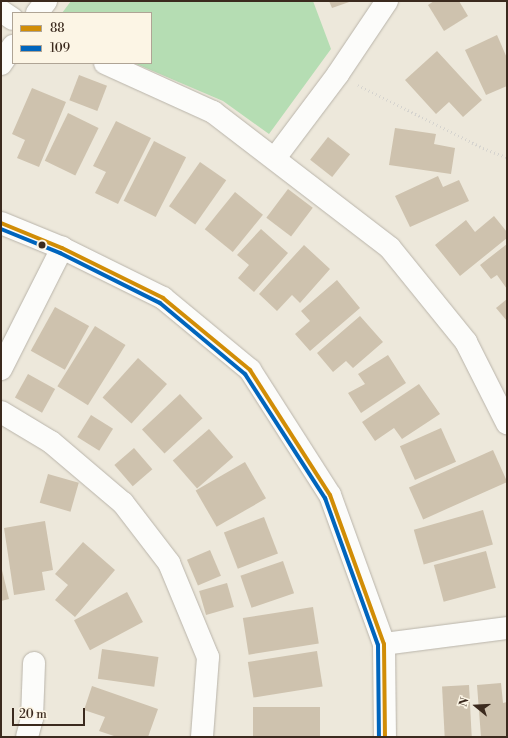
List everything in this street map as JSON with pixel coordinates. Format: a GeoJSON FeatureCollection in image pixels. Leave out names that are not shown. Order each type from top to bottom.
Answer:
{"type":"FeatureCollection","features":[{"type":"Feature","properties":{"kind":"street"},"geometry":{"type":"LineString","coordinates":[[38,12],[46,1]]}},
{"type":"Feature","properties":{"kind":"street"},"geometry":{"type":"LineString","coordinates":[[275,158],[338,74],[387,1]]}},
{"type":"Feature","properties":{"kind":"street"},"geometry":{"type":"LineString","coordinates":[[1,11],[12,18]]}},
{"type":"Feature","properties":{"kind":"street"},"geometry":{"type":"LineString","coordinates":[[1,64],[12,48]]}},
{"type":"Feature","properties":{"kind":"street"},"geometry":{"type":"LineString","coordinates":[[107,64],[212,112],[275,158],[390,248],[466,342],[507,423]]}},
{"type":"Feature","properties":{"kind":"street"},"geometry":{"type":"LineString","coordinates":[[1,223],[62,248],[163,298],[250,370],[330,495],[384,644],[385,737]]}},
{"type":"Feature","properties":{"kind":"street"},"geometry":{"type":"LineString","coordinates":[[1,369],[62,248]]}},
{"type":"Feature","properties":{"kind":"street"},"geometry":{"type":"LineString","coordinates":[[1,412],[51,442],[123,503],[170,563],[208,657],[202,737]]}},
{"type":"Feature","properties":{"kind":"street"},"geometry":{"type":"LineString","coordinates":[[384,644],[507,628]]}},
{"type":"Feature","properties":{"kind":"street"},"geometry":{"type":"LineString","coordinates":[[27,737],[32,718],[34,663]]}},
{"type":"Feature","properties":{"kind":"path"},"geometry":{"type":"LineString","coordinates":[[338,74],[483,148],[507,157]]}},
{"type":"Feature","properties":{"kind":"green space"},"geometry":{"type":"Polygon","coordinates":[[[71,1],[313,1],[331,49],[269,134],[223,101],[136,64],[152,64],[152,12],[63,12],[71,1]]]}},
{"type":"Feature","properties":{"kind":"building"},"geometry":{"type":"Polygon","coordinates":[[[329,1],[352,1],[332,8],[329,1]]]}},
{"type":"Feature","properties":{"kind":"building"},"geometry":{"type":"Polygon","coordinates":[[[434,1],[459,1],[468,16],[444,31],[428,5],[434,1]]]}},
{"type":"Feature","properties":{"kind":"building"},"geometry":{"type":"Polygon","coordinates":[[[497,35],[507,58],[507,86],[486,95],[465,50],[497,35]]]}},
{"type":"Feature","properties":{"kind":"building"},"geometry":{"type":"Polygon","coordinates":[[[437,51],[482,100],[463,117],[449,102],[436,114],[405,80],[437,51]]]}},
{"type":"Feature","properties":{"kind":"building"},"geometry":{"type":"Polygon","coordinates":[[[79,75],[107,86],[97,111],[69,100],[79,75]]]}},
{"type":"Feature","properties":{"kind":"building"},"geometry":{"type":"Polygon","coordinates":[[[32,88],[66,102],[39,167],[17,158],[25,140],[12,134],[32,88]]]}},
{"type":"Feature","properties":{"kind":"building"},"geometry":{"type":"Polygon","coordinates":[[[68,113],[99,128],[75,176],[45,161],[68,113]]]}},
{"type":"Feature","properties":{"kind":"building"},"geometry":{"type":"Polygon","coordinates":[[[116,121],[151,138],[118,204],[95,193],[106,172],[93,166],[116,121]]]}},
{"type":"Feature","properties":{"kind":"building"},"geometry":{"type":"Polygon","coordinates":[[[395,128],[436,134],[434,144],[455,148],[451,174],[389,165],[395,128]]]}},
{"type":"Feature","properties":{"kind":"building"},"geometry":{"type":"Polygon","coordinates":[[[328,137],[350,154],[332,177],[310,160],[328,137]]]}},
{"type":"Feature","properties":{"kind":"building"},"geometry":{"type":"Polygon","coordinates":[[[154,141],[186,157],[156,217],[124,201],[154,141]]]}},
{"type":"Feature","properties":{"kind":"building"},"geometry":{"type":"Polygon","coordinates":[[[200,162],[226,180],[195,225],[169,206],[200,162]]]}},
{"type":"Feature","properties":{"kind":"building"},"geometry":{"type":"Polygon","coordinates":[[[438,176],[443,187],[459,180],[469,201],[410,227],[395,196],[438,176]]]}},
{"type":"Feature","properties":{"kind":"building"},"geometry":{"type":"Polygon","coordinates":[[[288,189],[313,208],[291,236],[266,218],[288,189]]]}},
{"type":"Feature","properties":{"kind":"building"},"geometry":{"type":"Polygon","coordinates":[[[235,192],[263,215],[233,252],[205,229],[235,192]]]}},
{"type":"Feature","properties":{"kind":"building"},"geometry":{"type":"Polygon","coordinates":[[[494,216],[507,232],[507,238],[460,276],[435,245],[466,220],[475,232],[494,216]]]}},
{"type":"Feature","properties":{"kind":"building"},"geometry":{"type":"Polygon","coordinates":[[[261,229],[288,253],[254,292],[238,278],[249,265],[237,255],[261,229]]]}},
{"type":"Feature","properties":{"kind":"building"},"geometry":{"type":"Polygon","coordinates":[[[507,244],[507,289],[497,275],[491,279],[480,265],[507,244]]]}},
{"type":"Feature","properties":{"kind":"building"},"geometry":{"type":"Polygon","coordinates":[[[304,245],[330,269],[300,303],[292,295],[277,311],[259,294],[304,245]]]}},
{"type":"Feature","properties":{"kind":"building"},"geometry":{"type":"Polygon","coordinates":[[[337,280],[360,308],[310,351],[295,334],[310,321],[301,311],[337,280]]]}},
{"type":"Feature","properties":{"kind":"building"},"geometry":{"type":"Polygon","coordinates":[[[507,299],[507,321],[496,308],[507,299]]]}},
{"type":"Feature","properties":{"kind":"building"},"geometry":{"type":"Polygon","coordinates":[[[55,307],[89,326],[65,370],[31,351],[55,307]]]}},
{"type":"Feature","properties":{"kind":"building"},"geometry":{"type":"Polygon","coordinates":[[[360,316],[383,342],[353,368],[346,361],[333,372],[317,353],[360,316]]]}},
{"type":"Feature","properties":{"kind":"building"},"geometry":{"type":"Polygon","coordinates":[[[95,326],[126,345],[88,405],[57,386],[95,326]]]}},
{"type":"Feature","properties":{"kind":"building"},"geometry":{"type":"Polygon","coordinates":[[[388,355],[406,383],[361,413],[348,393],[365,384],[358,374],[388,355]]]}},
{"type":"Feature","properties":{"kind":"building"},"geometry":{"type":"Polygon","coordinates":[[[138,358],[167,384],[132,423],[103,397],[138,358]]]}},
{"type":"Feature","properties":{"kind":"building"},"geometry":{"type":"Polygon","coordinates":[[[28,374],[55,389],[42,413],[15,398],[28,374]]]}},
{"type":"Feature","properties":{"kind":"building"},"geometry":{"type":"Polygon","coordinates":[[[419,384],[440,414],[402,439],[394,428],[375,441],[362,422],[419,384]]]}},
{"type":"Feature","properties":{"kind":"building"},"geometry":{"type":"Polygon","coordinates":[[[180,394],[203,418],[164,454],[142,429],[180,394]]]}},
{"type":"Feature","properties":{"kind":"building"},"geometry":{"type":"Polygon","coordinates":[[[91,415],[113,429],[99,451],[77,437],[91,415]]]}},
{"type":"Feature","properties":{"kind":"building"},"geometry":{"type":"Polygon","coordinates":[[[441,428],[456,462],[415,480],[400,446],[441,428]]]}},
{"type":"Feature","properties":{"kind":"building"},"geometry":{"type":"Polygon","coordinates":[[[209,429],[233,457],[197,488],[173,460],[209,429]]]}},
{"type":"Feature","properties":{"kind":"building"},"geometry":{"type":"Polygon","coordinates":[[[134,448],[152,469],[133,486],[114,465],[134,448]]]}},
{"type":"Feature","properties":{"kind":"building"},"geometry":{"type":"Polygon","coordinates":[[[493,450],[507,482],[423,519],[409,487],[493,450]]]}},
{"type":"Feature","properties":{"kind":"building"},"geometry":{"type":"Polygon","coordinates":[[[245,462],[266,498],[217,527],[196,490],[245,462]]]}},
{"type":"Feature","properties":{"kind":"building"},"geometry":{"type":"Polygon","coordinates":[[[48,474],[79,483],[70,512],[40,503],[48,474]]]}},
{"type":"Feature","properties":{"kind":"building"},"geometry":{"type":"Polygon","coordinates":[[[483,510],[493,545],[424,564],[414,530],[483,510]]]}},
{"type":"Feature","properties":{"kind":"building"},"geometry":{"type":"Polygon","coordinates":[[[264,517],[278,553],[238,569],[224,532],[264,517]]]}},
{"type":"Feature","properties":{"kind":"building"},"geometry":{"type":"Polygon","coordinates":[[[45,521],[53,570],[42,572],[45,590],[14,595],[4,528],[45,521]]]}},
{"type":"Feature","properties":{"kind":"building"},"geometry":{"type":"Polygon","coordinates":[[[83,542],[115,570],[75,617],[55,600],[68,585],[55,574],[83,542]]]}},
{"type":"Feature","properties":{"kind":"building"},"geometry":{"type":"Polygon","coordinates":[[[210,550],[221,576],[198,586],[187,560],[210,550]]]}},
{"type":"Feature","properties":{"kind":"building"},"geometry":{"type":"Polygon","coordinates":[[[486,551],[496,588],[444,602],[434,565],[486,551]]]}},
{"type":"Feature","properties":{"kind":"building"},"geometry":{"type":"Polygon","coordinates":[[[283,561],[294,593],[252,608],[240,576],[283,561]]]}},
{"type":"Feature","properties":{"kind":"building"},"geometry":{"type":"Polygon","coordinates":[[[1,566],[9,599],[1,601],[1,566]]]}},
{"type":"Feature","properties":{"kind":"building"},"geometry":{"type":"Polygon","coordinates":[[[227,583],[234,607],[206,615],[199,591],[227,583]]]}},
{"type":"Feature","properties":{"kind":"building"},"geometry":{"type":"Polygon","coordinates":[[[127,592],[143,622],[90,650],[74,620],[127,592]]]}},
{"type":"Feature","properties":{"kind":"building"},"geometry":{"type":"Polygon","coordinates":[[[313,607],[319,644],[249,655],[243,618],[313,607]]]}},
{"type":"Feature","properties":{"kind":"building"},"geometry":{"type":"Polygon","coordinates":[[[102,649],[158,657],[154,687],[98,679],[102,649]]]}},
{"type":"Feature","properties":{"kind":"building"},"geometry":{"type":"Polygon","coordinates":[[[317,651],[323,687],[253,698],[248,662],[317,651]]]}},
{"type":"Feature","properties":{"kind":"building"},"geometry":{"type":"Polygon","coordinates":[[[501,683],[503,703],[507,702],[506,737],[481,737],[477,685],[501,683]]]}},
{"type":"Feature","properties":{"kind":"building"},"geometry":{"type":"Polygon","coordinates":[[[469,685],[472,737],[445,737],[442,686],[469,685]]]}},
{"type":"Feature","properties":{"kind":"building"},"geometry":{"type":"Polygon","coordinates":[[[92,686],[158,709],[148,737],[117,737],[99,731],[105,717],[84,710],[92,686]]]}},
{"type":"Feature","properties":{"kind":"building"},"geometry":{"type":"Polygon","coordinates":[[[253,707],[320,707],[320,737],[253,737],[253,707]]]}},
{"type":"Feature","properties":{"kind":"transit line","name":"88"},"geometry":{"type":"LineString","coordinates":[[1,223],[62,248],[163,298],[250,370],[330,495],[384,644],[385,737]]}},
{"type":"Feature","properties":{"kind":"transit line","name":"109"},"geometry":{"type":"LineString","coordinates":[[1,229],[60,253],[160,303],[245,374],[325,498],[378,645],[379,737]]}}]}
